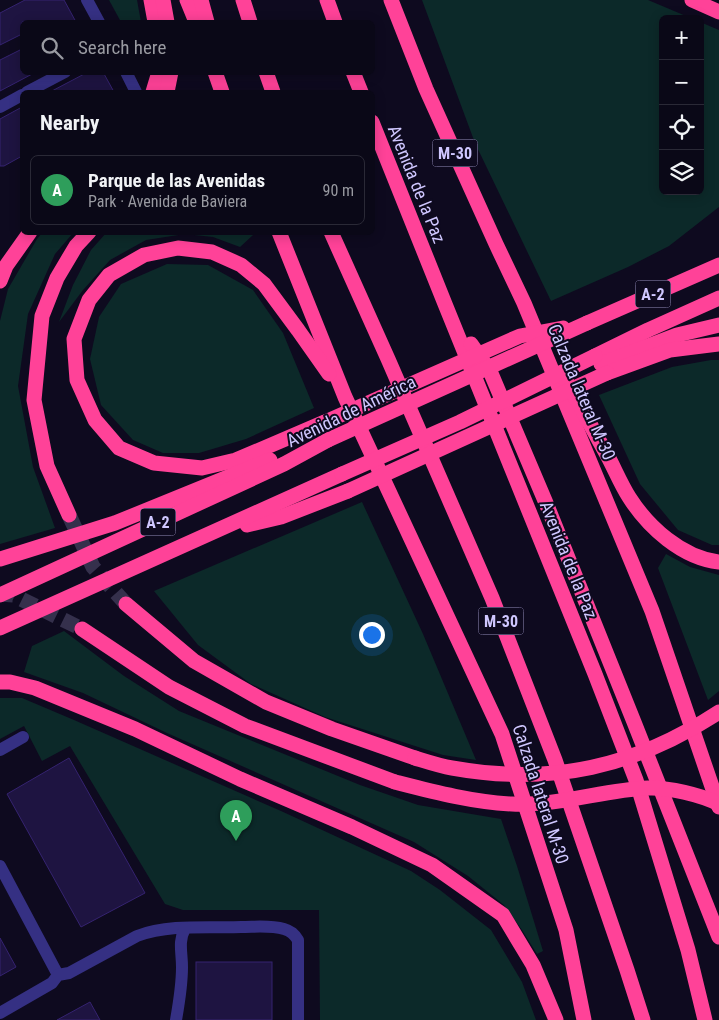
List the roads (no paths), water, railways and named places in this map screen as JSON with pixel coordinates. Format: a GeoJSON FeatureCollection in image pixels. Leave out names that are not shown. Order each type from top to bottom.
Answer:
{"type":"FeatureCollection","features":[{"type":"Feature","properties":{"kind":"highway"},"geometry":{"type":"LineString","coordinates":[[151,0],[155,20]]}},
{"type":"Feature","properties":{"kind":"highway"},"geometry":{"type":"LineString","coordinates":[[163,0],[167,20]]}},
{"type":"Feature","properties":{"kind":"highway"},"geometry":{"type":"LineString","coordinates":[[187,0],[195,20]]}},
{"type":"Feature","properties":{"kind":"highway"},"geometry":{"type":"LineString","coordinates":[[201,0],[206,20]]}},
{"type":"Feature","properties":{"kind":"highway"},"geometry":{"type":"LineString","coordinates":[[242,0],[249,20]]}},
{"type":"Feature","properties":{"kind":"highway"},"geometry":{"type":"LineString","coordinates":[[327,0],[334,20]]}},
{"type":"Feature","properties":{"kind":"highway","name":"Calzada lateral M-30"},"geometry":{"type":"LineString","coordinates":[[391,0],[430,99],[524,303],[652,611],[719,805]]}},
{"type":"Feature","properties":{"kind":"highway"},"geometry":{"type":"LineString","coordinates":[[692,0],[719,12]]}},
{"type":"Feature","properties":{"kind":"highway"},"geometry":{"type":"LineString","coordinates":[[154,90],[158,75]]}},
{"type":"Feature","properties":{"kind":"highway"},"geometry":{"type":"LineString","coordinates":[[167,90],[170,75]]}},
{"type":"Feature","properties":{"kind":"highway"},"geometry":{"type":"LineString","coordinates":[[216,75],[223,90]]}},
{"type":"Feature","properties":{"kind":"highway"},"geometry":{"type":"LineString","coordinates":[[221,75],[224,90]]}},
{"type":"Feature","properties":{"kind":"highway"},"geometry":{"type":"LineString","coordinates":[[267,75],[272,90]]}},
{"type":"Feature","properties":{"kind":"highway"},"geometry":{"type":"LineString","coordinates":[[354,75],[360,90]]}},
{"type":"Feature","properties":{"kind":"highway","name":"Avenida de la Paz"},"geometry":{"type":"LineString","coordinates":[[375,129],[636,780],[688,950],[705,1020]]}},
{"type":"Feature","properties":{"kind":"highway"},"geometry":{"type":"LineString","coordinates":[[0,281],[6,266],[28,235]]}},
{"type":"Feature","properties":{"kind":"highway"},"geometry":{"type":"LineString","coordinates":[[69,515],[47,466],[34,400],[42,316],[57,278],[76,246],[85,235]]}},
{"type":"Feature","properties":{"kind":"highway","name":"Calzada lateral M-30"},"geometry":{"type":"LineString","coordinates":[[280,235],[345,397],[502,734],[566,930],[584,1020]]}},
{"type":"Feature","properties":{"kind":"highway","name":"M-30"},"geometry":{"type":"LineString","coordinates":[[332,235],[492,598],[555,760],[643,1020]]}},
{"type":"Feature","properties":{"kind":"highway"},"geometry":{"type":"LineString","coordinates":[[345,397],[264,284],[241,265],[212,252],[178,248],[144,255],[109,275],[89,300],[74,339],[77,380],[95,420],[119,448],[154,463],[202,468],[236,460],[520,336],[587,324]]}},
{"type":"Feature","properties":{"kind":"highway","name":"Avenida de América"},"geometry":{"type":"LineString","coordinates":[[0,595],[284,464],[321,443],[719,265]]}},
{"type":"Feature","properties":{"kind":"highway","name":"A-2"},"geometry":{"type":"LineString","coordinates":[[0,628],[460,422],[545,380],[582,372],[601,364],[648,330],[719,298]]}},
{"type":"Feature","properties":{"kind":"highway"},"geometry":{"type":"LineString","coordinates":[[524,303],[629,497],[648,521],[664,536],[684,550],[708,560],[719,562]]}},
{"type":"Feature","properties":{"kind":"highway"},"geometry":{"type":"LineString","coordinates":[[445,304],[490,371],[546,503],[719,937]]}},
{"type":"Feature","properties":{"kind":"highway"},"geometry":{"type":"LineString","coordinates":[[216,531],[281,517],[348,491],[601,364],[677,335],[719,325]]}},
{"type":"Feature","properties":{"kind":"highway"},"geometry":{"type":"LineString","coordinates":[[601,364],[670,350],[719,344]]}},
{"type":"Feature","properties":{"kind":"highway"},"geometry":{"type":"LineString","coordinates":[[0,559],[115,523],[288,453],[321,443]]}},
{"type":"Feature","properties":{"kind":"highway"},"geometry":{"type":"LineString","coordinates":[[126,604],[194,661],[266,702],[332,729],[450,768],[486,774],[527,776],[558,774],[592,768],[629,758],[662,744],[695,728],[719,712]]}},
{"type":"Feature","properties":{"kind":"highway"},"geometry":{"type":"LineString","coordinates":[[82,629],[169,686],[245,726],[395,782],[463,799],[512,804],[559,802],[650,788],[679,791],[708,798],[719,805]]}},
{"type":"Feature","properties":{"kind":"highway"},"geometry":{"type":"LineString","coordinates":[[0,682],[10,682],[35,688],[135,729],[240,779],[352,827],[432,865],[502,915],[533,965],[556,1020]]}},
{"type":"Feature","properties":{"kind":"street"},"geometry":{"type":"LineString","coordinates":[[87,0],[98,20]]}},
{"type":"Feature","properties":{"kind":"street"},"geometry":{"type":"LineString","coordinates":[[31,90],[59,75]]}},
{"type":"Feature","properties":{"kind":"street"},"geometry":{"type":"LineString","coordinates":[[128,75],[135,90]]}},
{"type":"Feature","properties":{"kind":"street"},"geometry":{"type":"LineString","coordinates":[[0,107],[20,96]]}},
{"type":"Feature","properties":{"kind":"street"},"geometry":{"type":"LineString","coordinates":[[0,750],[23,736]]}},
{"type":"Feature","properties":{"kind":"street"},"geometry":{"type":"LineString","coordinates":[[0,866],[58,975]]}},
{"type":"Feature","properties":{"kind":"street"},"geometry":{"type":"LineString","coordinates":[[0,1013],[52,983],[58,975],[69,973],[142,934],[185,928],[275,927],[291,931],[298,940],[298,1020]]}},
{"type":"Feature","properties":{"kind":"street"},"geometry":{"type":"LineString","coordinates":[[176,1020],[182,967],[180,942],[185,928]]}},
{"type":"Feature","properties":{"kind":"tunnel"},"geometry":{"type":"LineString","coordinates":[[69,515],[93,567],[126,604]]}},
{"type":"Feature","properties":{"kind":"tunnel"},"geometry":{"type":"LineString","coordinates":[[0,594],[13,595],[82,629]]}},
{"type":"Feature","properties":{"kind":"place","name":"Parque de las Avenidas"},"geometry":{"type":"Point","coordinates":[236,841]}}]}
